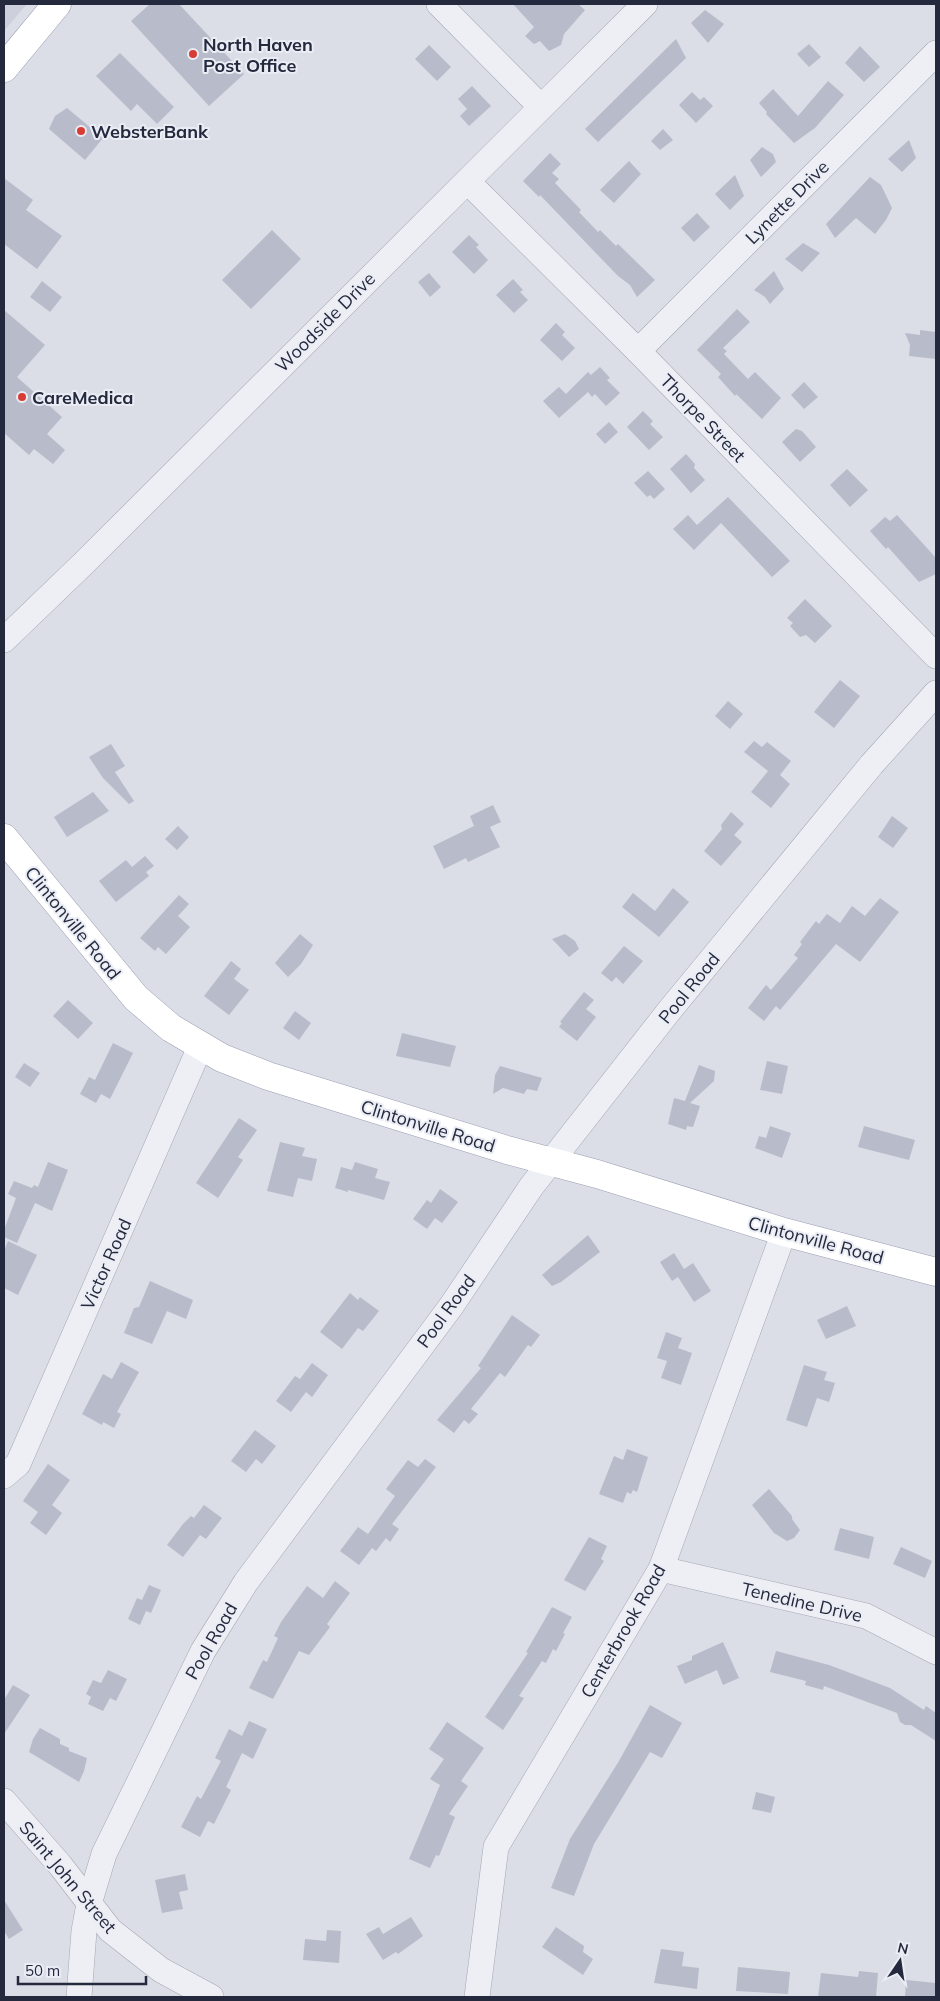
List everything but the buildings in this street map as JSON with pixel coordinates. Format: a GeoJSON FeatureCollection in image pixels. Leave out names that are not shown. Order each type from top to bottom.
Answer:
{"type":"FeatureCollection","features":[{"type":"Feature","properties":{"kind":"main road"},"geometry":{"type":"LineString","coordinates":[[4,68],[57,4]]}},
{"type":"Feature","properties":{"kind":"main road","name":"Clintonville Road"},"geometry":{"type":"LineString","coordinates":[[4,838],[136,998],[160,1020],[200,1046],[268,1076],[784,1232],[936,1272]]}},
{"type":"Feature","properties":{"kind":"street"},"geometry":{"type":"LineString","coordinates":[[439,4],[540,106]]}},
{"type":"Feature","properties":{"kind":"street","name":"Woodside Drive"},"geometry":{"type":"LineString","coordinates":[[4,640],[468,182],[540,106],[645,4]]}},
{"type":"Feature","properties":{"kind":"street","name":"Lynette Drive"},"geometry":{"type":"LineString","coordinates":[[638,351],[936,53]]}},
{"type":"Feature","properties":{"kind":"street","name":"Thorpe Street"},"geometry":{"type":"LineString","coordinates":[[468,182],[638,351],[936,656]]}},
{"type":"Feature","properties":{"kind":"street","name":"Pool Road"},"geometry":{"type":"LineString","coordinates":[[79,1997],[82,1951],[89,1904],[99,1869],[114,1832],[177,1703],[226,1612],[300,1508],[452,1305],[531,1188],[669,1011],[872,764],[936,693]]}},
{"type":"Feature","properties":{"kind":"street","name":"Victor Road"},"geometry":{"type":"LineString","coordinates":[[4,1476],[18,1464],[200,1046]]}},
{"type":"Feature","properties":{"kind":"street","name":"Centerbrook Road"},"geometry":{"type":"LineString","coordinates":[[477,1997],[496,1847],[661,1569],[784,1232]]}},
{"type":"Feature","properties":{"kind":"street","name":"Tenedine Drive"},"geometry":{"type":"LineString","coordinates":[[661,1569],[866,1616],[936,1652]]}},
{"type":"Feature","properties":{"kind":"street","name":"Saint John Street"},"geometry":{"type":"LineString","coordinates":[[4,1801],[60,1865],[110,1930],[147,1961],[175,1979],[211,1997]]}},
{"type":"Feature","properties":{"kind":"shaded area"},"geometry":{"type":"Polygon","coordinates":[[[4,4],[27,4],[4,31],[4,4]]]}},
{"type":"Feature","properties":{"kind":"place","name":"North Haven Post Office"},"geometry":{"type":"Point","coordinates":[193,54]}},
{"type":"Feature","properties":{"kind":"place","name":"WebsterBank"},"geometry":{"type":"Point","coordinates":[81,131]}},
{"type":"Feature","properties":{"kind":"place","name":"CareMedica"},"geometry":{"type":"Point","coordinates":[22,397]}}]}
